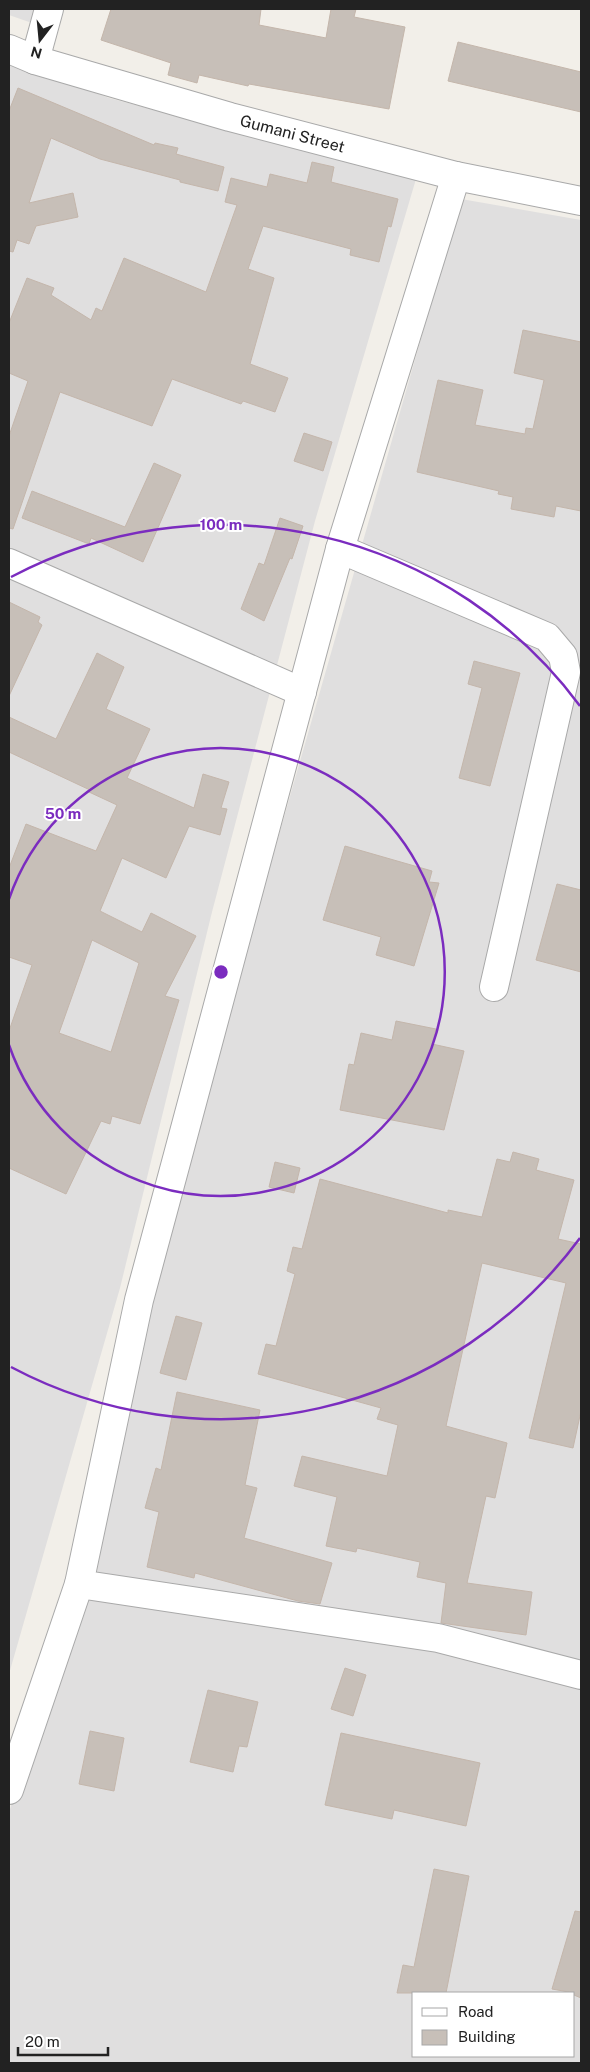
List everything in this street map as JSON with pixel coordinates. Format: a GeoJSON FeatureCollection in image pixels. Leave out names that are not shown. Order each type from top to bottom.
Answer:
{"type":"FeatureCollection","features":[{"type":"Feature","properties":{"kind":"street"},"geometry":{"type":"LineString","coordinates":[[35,60],[49,9]]}},
{"type":"Feature","properties":{"kind":"street","name":"Gumani Street"},"geometry":{"type":"LineString","coordinates":[[9,49],[35,60],[230,118],[456,176],[581,201]]}},
{"type":"Feature","properties":{"kind":"street"},"geometry":{"type":"LineString","coordinates":[[9,1790],[79,1584],[139,1300],[340,549],[456,176]]}},
{"type":"Feature","properties":{"kind":"street"},"geometry":{"type":"LineString","coordinates":[[340,549],[547,637],[563,656],[566,672],[494,987]]}},
{"type":"Feature","properties":{"kind":"street"},"geometry":{"type":"LineString","coordinates":[[9,563],[302,692]]}},
{"type":"Feature","properties":{"kind":"street"},"geometry":{"type":"LineString","coordinates":[[79,1584],[438,1638],[581,1674]]}},
{"type":"Feature","properties":{"kind":"shaded area"},"geometry":{"type":"Polygon","coordinates":[[[9,9],[36,9],[32,23],[9,15],[9,9]]]}},
{"type":"Feature","properties":{"kind":"shaded area"},"geometry":{"type":"Polygon","coordinates":[[[9,60],[109,98],[416,179],[315,521],[212,912],[120,1288],[9,1674],[9,60]]]}},
{"type":"Feature","properties":{"kind":"shaded area"},"geometry":{"type":"Polygon","coordinates":[[[461,199],[581,220],[581,2063],[9,2063],[9,1812],[80,1597],[189,1149],[461,199]]]}},
{"type":"Feature","properties":{"kind":"building"},"geometry":{"type":"Polygon","coordinates":[[[111,9],[261,9],[259,25],[326,38],[331,9],[356,9],[354,17],[405,27],[389,109],[249,84],[248,86],[199,75],[197,83],[168,75],[171,63],[101,40],[111,9]]]}},
{"type":"Feature","properties":{"kind":"building"},"geometry":{"type":"Polygon","coordinates":[[[458,42],[581,72],[581,112],[448,81],[458,42]]]}},
{"type":"Feature","properties":{"kind":"building"},"geometry":{"type":"Polygon","coordinates":[[[18,88],[154,145],[155,143],[178,148],[176,154],[224,167],[218,191],[100,159],[51,138],[29,203],[73,193],[78,217],[36,226],[29,244],[17,240],[13,252],[9,251],[9,111],[18,88]]]}},
{"type":"Feature","properties":{"kind":"building"},"geometry":{"type":"Polygon","coordinates":[[[312,162],[334,167],[331,182],[398,199],[391,227],[388,226],[379,262],[350,255],[351,249],[263,226],[248,269],[274,278],[250,364],[288,378],[275,412],[243,401],[241,404],[172,379],[152,426],[60,392],[13,529],[9,528],[9,436],[28,381],[9,373],[9,323],[27,278],[54,288],[51,295],[91,320],[96,308],[102,311],[124,258],[206,292],[237,205],[225,202],[231,178],[267,187],[270,174],[307,183],[312,162]]]}},
{"type":"Feature","properties":{"kind":"building"},"geometry":{"type":"Polygon","coordinates":[[[523,330],[581,342],[581,511],[556,506],[554,517],[511,509],[513,497],[498,494],[499,491],[417,472],[438,380],[483,390],[475,425],[525,434],[526,428],[533,429],[544,380],[514,373],[523,330]]]}},
{"type":"Feature","properties":{"kind":"building"},"geometry":{"type":"Polygon","coordinates":[[[304,433],[332,442],[323,471],[294,461],[304,433]]]}},
{"type":"Feature","properties":{"kind":"building"},"geometry":{"type":"Polygon","coordinates":[[[154,463],[181,475],[143,562],[91,538],[89,544],[22,518],[32,491],[125,527],[154,463]]]}},
{"type":"Feature","properties":{"kind":"building"},"geometry":{"type":"Polygon","coordinates":[[[280,518],[303,526],[292,559],[290,558],[264,621],[241,609],[259,563],[264,565],[280,518]]]}},
{"type":"Feature","properties":{"kind":"building"},"geometry":{"type":"Polygon","coordinates":[[[9,602],[40,617],[38,622],[42,625],[9,696],[9,602]]]}},
{"type":"Feature","properties":{"kind":"building"},"geometry":{"type":"Polygon","coordinates":[[[97,653],[124,667],[106,709],[150,729],[127,778],[194,808],[203,774],[229,782],[221,808],[227,809],[220,835],[189,826],[166,878],[122,858],[100,911],[142,932],[151,913],[196,936],[165,996],[179,1000],[140,1124],[112,1116],[110,1124],[101,1121],[66,1194],[9,1168],[9,1031],[32,965],[9,957],[9,868],[26,824],[96,851],[117,805],[89,792],[90,790],[9,752],[9,717],[56,739],[97,653]],[[92,940],[59,1033],[111,1052],[139,963],[92,940]]]}},
{"type":"Feature","properties":{"kind":"building"},"geometry":{"type":"Polygon","coordinates":[[[474,661],[520,673],[490,786],[459,778],[482,688],[468,684],[474,661]]]}},
{"type":"Feature","properties":{"kind":"building"},"geometry":{"type":"Polygon","coordinates":[[[345,846],[432,871],[429,882],[439,883],[414,966],[376,955],[381,937],[323,920],[345,846]]]}},
{"type":"Feature","properties":{"kind":"building"},"geometry":{"type":"Polygon","coordinates":[[[557,884],[581,890],[581,972],[536,960],[557,884]]]}},
{"type":"Feature","properties":{"kind":"building"},"geometry":{"type":"Polygon","coordinates":[[[396,1021],[436,1029],[432,1044],[464,1051],[444,1130],[340,1110],[349,1064],[354,1065],[361,1033],[392,1040],[396,1021]]]}},
{"type":"Feature","properties":{"kind":"building"},"geometry":{"type":"Polygon","coordinates":[[[513,1152],[539,1159],[536,1170],[574,1180],[558,1239],[581,1244],[581,1411],[573,1448],[529,1438],[566,1283],[482,1263],[446,1426],[507,1443],[495,1498],[486,1496],[467,1583],[532,1592],[526,1635],[441,1623],[446,1583],[417,1577],[420,1562],[357,1548],[356,1552],[326,1546],[337,1497],[294,1486],[302,1456],[387,1476],[398,1425],[377,1419],[381,1408],[258,1374],[266,1344],[276,1346],[295,1274],[287,1271],[293,1247],[302,1249],[320,1179],[448,1213],[448,1210],[482,1217],[497,1159],[510,1162],[513,1152]]]}},
{"type":"Feature","properties":{"kind":"building"},"geometry":{"type":"Polygon","coordinates":[[[275,1162],[300,1168],[294,1193],[269,1187],[275,1162]]]}},
{"type":"Feature","properties":{"kind":"building"},"geometry":{"type":"Polygon","coordinates":[[[176,1316],[202,1323],[186,1380],[160,1373],[176,1316]]]}},
{"type":"Feature","properties":{"kind":"building"},"geometry":{"type":"Polygon","coordinates":[[[177,1392],[260,1410],[245,1485],[257,1488],[244,1538],[332,1563],[320,1604],[298,1601],[195,1573],[194,1578],[147,1567],[159,1512],[145,1508],[156,1468],[161,1470],[177,1392]]]}},
{"type":"Feature","properties":{"kind":"building"},"geometry":{"type":"Polygon","coordinates":[[[345,1668],[366,1675],[353,1716],[331,1709],[345,1668]]]}},
{"type":"Feature","properties":{"kind":"building"},"geometry":{"type":"Polygon","coordinates":[[[208,1690],[258,1702],[247,1747],[239,1746],[233,1772],[190,1762],[208,1690]]]}},
{"type":"Feature","properties":{"kind":"building"},"geometry":{"type":"Polygon","coordinates":[[[90,1731],[124,1738],[114,1791],[79,1784],[90,1731]]]}},
{"type":"Feature","properties":{"kind":"building"},"geometry":{"type":"Polygon","coordinates":[[[341,1733],[480,1763],[466,1826],[394,1810],[392,1819],[325,1805],[341,1733]]]}},
{"type":"Feature","properties":{"kind":"building"},"geometry":{"type":"Polygon","coordinates":[[[434,1869],[469,1876],[446,1992],[397,1993],[403,1965],[414,1967],[434,1869]]]}},
{"type":"Feature","properties":{"kind":"building"},"geometry":{"type":"Polygon","coordinates":[[[575,1911],[581,1912],[581,1998],[575,1995],[575,1992],[552,1989],[575,1911]]]}}]}
